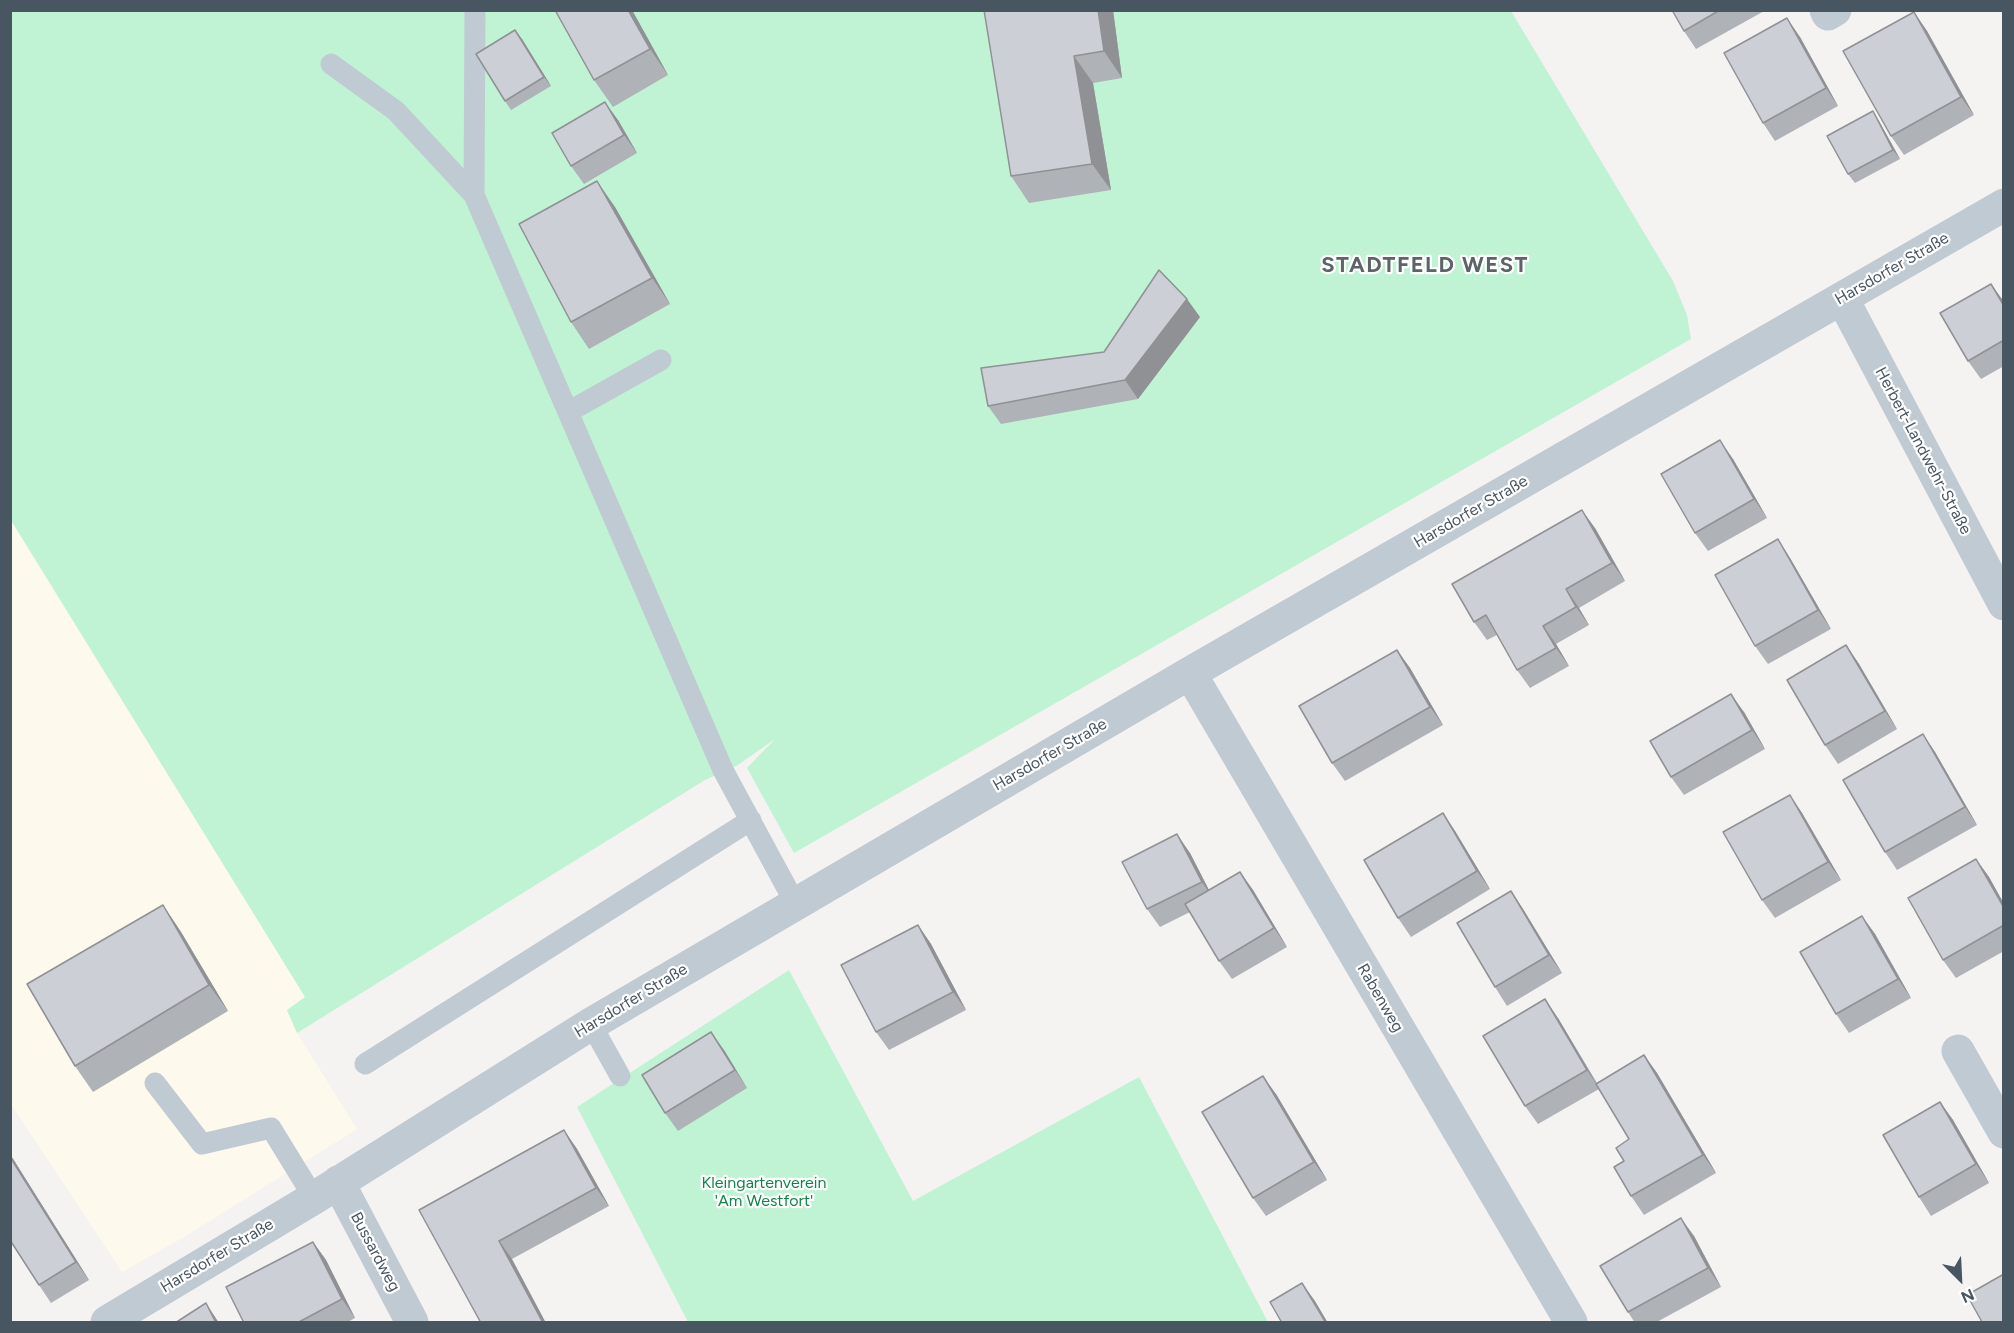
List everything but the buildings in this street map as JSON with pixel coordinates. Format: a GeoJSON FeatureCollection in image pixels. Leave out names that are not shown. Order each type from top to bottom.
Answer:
{"type":"FeatureCollection","features":[{"type":"Feature","properties":{"kind":"street"},"geometry":{"type":"LineString","coordinates":[[1826,10],[1828,14],[1835,10]]}},
{"type":"Feature","properties":{"kind":"street","name":"Harsdorfer Straße"},"geometry":{"type":"LineString","coordinates":[[107,1323],[326,1190],[591,1024],[795,903],[2004,205]]}},
{"type":"Feature","properties":{"kind":"street","name":"Herbert-Landwehr-Straße"},"geometry":{"type":"LineString","coordinates":[[1842,298],[2004,604]]}},
{"type":"Feature","properties":{"kind":"street","name":"Rabenweg"},"geometry":{"type":"LineString","coordinates":[[1190,673],[1571,1323]]}},
{"type":"Feature","properties":{"kind":"street"},"geometry":{"type":"LineString","coordinates":[[1958,1051],[2004,1132]]}},
{"type":"Feature","properties":{"kind":"street","name":"Bussardweg"},"geometry":{"type":"LineString","coordinates":[[326,1190],[412,1323]]}},
{"type":"Feature","properties":{"kind":"lane"},"geometry":{"type":"LineString","coordinates":[[474,195],[475,10]]}},
{"type":"Feature","properties":{"kind":"lane"},"geometry":{"type":"LineString","coordinates":[[331,64],[396,111],[474,195],[723,770],[795,903]]}},
{"type":"Feature","properties":{"kind":"lane"},"geometry":{"type":"LineString","coordinates":[[568,412],[662,360]]}},
{"type":"Feature","properties":{"kind":"lane"},"geometry":{"type":"LineString","coordinates":[[365,1064],[751,820]]}},
{"type":"Feature","properties":{"kind":"lane"},"geometry":{"type":"LineString","coordinates":[[591,1024],[620,1076]]}},
{"type":"Feature","properties":{"kind":"lane"},"geometry":{"type":"LineString","coordinates":[[155,1083],[202,1144],[271,1128],[326,1190]]}},
{"type":"Feature","properties":{"kind":"shaded area"},"geometry":{"type":"Polygon","coordinates":[[[10,520],[305,997],[287,1011],[297,1033],[357,1129],[184,1237],[122,1272],[11,1104],[10,520]]]}},
{"type":"Feature","properties":{"kind":"green space"},"geometry":{"type":"Polygon","coordinates":[[[11,11],[1511,11],[1673,281],[1687,315],[1691,339],[794,853],[747,768],[775,739],[738,765],[705,780],[297,1033],[287,1010],[305,997],[11,520],[11,11]]]}},
{"type":"Feature","properties":{"kind":"green space","name":"Kleingartenverein 'Am Westfort'"},"geometry":{"type":"Polygon","coordinates":[[[789,970],[913,1201],[1139,1077],[1268,1322],[688,1322],[577,1107],[789,970]]]}},
{"type":"Feature","properties":{"kind":"district","name":"STADTFELD WEST"},"geometry":{"type":"Point","coordinates":[1425,266]}}]}
